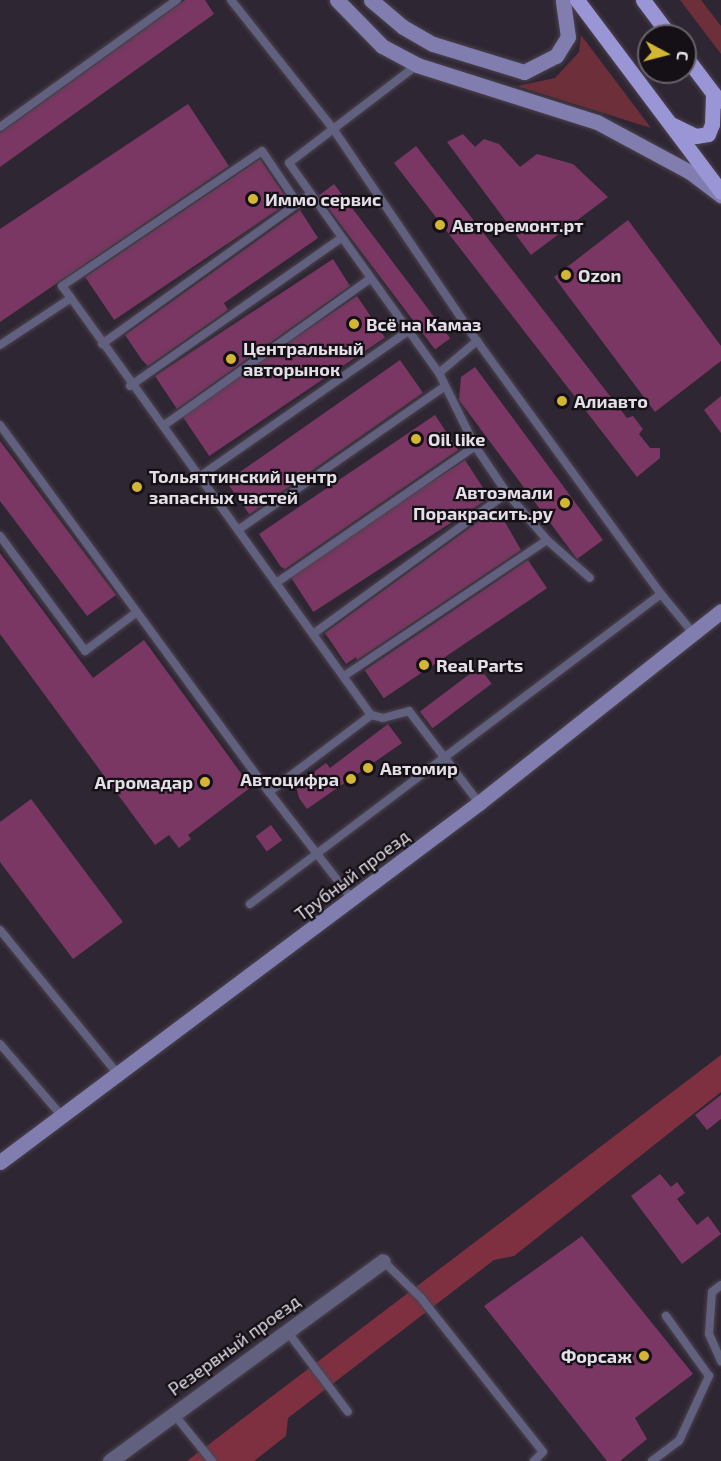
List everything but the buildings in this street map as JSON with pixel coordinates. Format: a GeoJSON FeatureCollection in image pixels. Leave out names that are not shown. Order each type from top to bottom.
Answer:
{"type":"FeatureCollection","features":[{"type":"Feature","properties":{"kind":"main road"},"geometry":{"type":"LineString","coordinates":[[577,0],[721,193]]}},
{"type":"Feature","properties":{"kind":"main road"},"geometry":{"type":"LineString","coordinates":[[643,0],[661,24]]}},
{"type":"Feature","properties":{"kind":"main road"},"geometry":{"type":"LineString","coordinates":[[670,124],[696,136],[708,134],[712,124],[716,94],[697,71]]}},
{"type":"Feature","properties":{"kind":"street"},"geometry":{"type":"LineString","coordinates":[[337,0],[382,46],[417,65],[597,122],[690,172],[721,193]]}},
{"type":"Feature","properties":{"kind":"street"},"geometry":{"type":"LineString","coordinates":[[371,0],[403,27],[433,44],[524,72],[556,56],[568,37],[563,0]]}},
{"type":"Feature","properties":{"kind":"street","name":"Трубный проезд"},"geometry":{"type":"LineString","coordinates":[[0,1162],[479,803],[721,611]]}},
{"type":"Feature","properties":{"kind":"street","name":"Резервный проезд"},"geometry":{"type":"LineString","coordinates":[[110,1461],[382,1261]]}},
{"type":"Feature","properties":{"kind":"lane"},"geometry":{"type":"LineString","coordinates":[[0,127],[177,0]]}},
{"type":"Feature","properties":{"kind":"lane"},"geometry":{"type":"LineString","coordinates":[[231,0],[334,130],[477,341],[661,594],[693,633]]}},
{"type":"Feature","properties":{"kind":"lane"},"geometry":{"type":"LineString","coordinates":[[417,65],[289,163],[439,373],[475,446],[507,494],[547,540],[590,578]]}},
{"type":"Feature","properties":{"kind":"lane"},"geometry":{"type":"LineString","coordinates":[[298,204],[262,150],[62,286],[130,386],[163,426],[371,715],[383,718],[409,711],[479,803]]}},
{"type":"Feature","properties":{"kind":"lane"},"geometry":{"type":"LineString","coordinates":[[102,344],[311,194]]}},
{"type":"Feature","properties":{"kind":"lane"},"geometry":{"type":"LineString","coordinates":[[130,386],[341,238]]}},
{"type":"Feature","properties":{"kind":"lane"},"geometry":{"type":"LineString","coordinates":[[163,426],[370,279]]}},
{"type":"Feature","properties":{"kind":"lane"},"geometry":{"type":"LineString","coordinates":[[0,345],[71,298]]}},
{"type":"Feature","properties":{"kind":"lane"},"geometry":{"type":"LineString","coordinates":[[199,477],[408,331]]}},
{"type":"Feature","properties":{"kind":"lane"},"geometry":{"type":"LineString","coordinates":[[439,373],[477,341]]}},
{"type":"Feature","properties":{"kind":"lane"},"geometry":{"type":"LineString","coordinates":[[238,530],[445,386]]}},
{"type":"Feature","properties":{"kind":"lane"},"geometry":{"type":"LineString","coordinates":[[0,425],[269,792],[352,899]]}},
{"type":"Feature","properties":{"kind":"lane"},"geometry":{"type":"LineString","coordinates":[[276,583],[475,446]]}},
{"type":"Feature","properties":{"kind":"lane"},"geometry":{"type":"LineString","coordinates":[[313,634],[507,494]]}},
{"type":"Feature","properties":{"kind":"lane"},"geometry":{"type":"LineString","coordinates":[[0,536],[85,651],[137,612]]}},
{"type":"Feature","properties":{"kind":"lane"},"geometry":{"type":"LineString","coordinates":[[344,676],[547,540]]}},
{"type":"Feature","properties":{"kind":"lane"},"geometry":{"type":"LineString","coordinates":[[250,904],[661,594]]}},
{"type":"Feature","properties":{"kind":"lane"},"geometry":{"type":"LineString","coordinates":[[269,792],[371,715]]}},
{"type":"Feature","properties":{"kind":"lane"},"geometry":{"type":"LineString","coordinates":[[0,930],[118,1074]]}},
{"type":"Feature","properties":{"kind":"lane"},"geometry":{"type":"LineString","coordinates":[[0,1044],[62,1116]]}},
{"type":"Feature","properties":{"kind":"lane"},"geometry":{"type":"LineString","coordinates":[[382,1261],[421,1298],[543,1452],[534,1461]]}},
{"type":"Feature","properties":{"kind":"lane"},"geometry":{"type":"LineString","coordinates":[[721,1285],[712,1292],[709,1334],[721,1361]]}},
{"type":"Feature","properties":{"kind":"lane"},"geometry":{"type":"LineString","coordinates":[[652,1461],[679,1441],[709,1376],[666,1316]]}},
{"type":"Feature","properties":{"kind":"lane"},"geometry":{"type":"LineString","coordinates":[[287,1331],[348,1412]]}},
{"type":"Feature","properties":{"kind":"lane"},"geometry":{"type":"LineString","coordinates":[[173,1413],[212,1461]]}},
{"type":"Feature","properties":{"kind":"shaded area"},"geometry":{"type":"Polygon","coordinates":[[[680,0],[701,0],[721,26],[721,54],[680,0]]]}},
{"type":"Feature","properties":{"kind":"shaded area"},"geometry":{"type":"Polygon","coordinates":[[[581,35],[651,128],[517,86],[555,78],[579,52],[581,35]]]}},
{"type":"Feature","properties":{"kind":"shaded area"},"geometry":{"type":"Polygon","coordinates":[[[721,1055],[721,1092],[514,1256],[494,1260],[288,1418],[286,1436],[254,1461],[187,1461],[721,1055]]]}},
{"type":"Feature","properties":{"kind":"place","name":"Иммо сервис"},"geometry":{"type":"Point","coordinates":[253,199]}},
{"type":"Feature","properties":{"kind":"place","name":"Авторемонт.рт"},"geometry":{"type":"Point","coordinates":[440,225]}},
{"type":"Feature","properties":{"kind":"place","name":"Ozon"},"geometry":{"type":"Point","coordinates":[566,275]}},
{"type":"Feature","properties":{"kind":"place","name":"Всё на Камаз"},"geometry":{"type":"Point","coordinates":[354,324]}},
{"type":"Feature","properties":{"kind":"place","name":"Центральный авторынок"},"geometry":{"type":"Point","coordinates":[231,359]}},
{"type":"Feature","properties":{"kind":"place","name":"Алиавто"},"geometry":{"type":"Point","coordinates":[562,401]}},
{"type":"Feature","properties":{"kind":"place","name":"Oil like"},"geometry":{"type":"Point","coordinates":[416,439]}},
{"type":"Feature","properties":{"kind":"place","name":"Тольяттинский центр запасных частей"},"geometry":{"type":"Point","coordinates":[137,487]}},
{"type":"Feature","properties":{"kind":"place","name":"Автоэмали Поракрасить.ру"},"geometry":{"type":"Point","coordinates":[565,503]}},
{"type":"Feature","properties":{"kind":"place","name":"Real Parts"},"geometry":{"type":"Point","coordinates":[424,665]}},
{"type":"Feature","properties":{"kind":"place","name":"Автомир"},"geometry":{"type":"Point","coordinates":[368,768]}},
{"type":"Feature","properties":{"kind":"place","name":"Автоцифра"},"geometry":{"type":"Point","coordinates":[351,779]}},
{"type":"Feature","properties":{"kind":"place","name":"Агромадар"},"geometry":{"type":"Point","coordinates":[205,782]}},
{"type":"Feature","properties":{"kind":"place","name":"Форсаж"},"geometry":{"type":"Point","coordinates":[644,1356]}}]}
